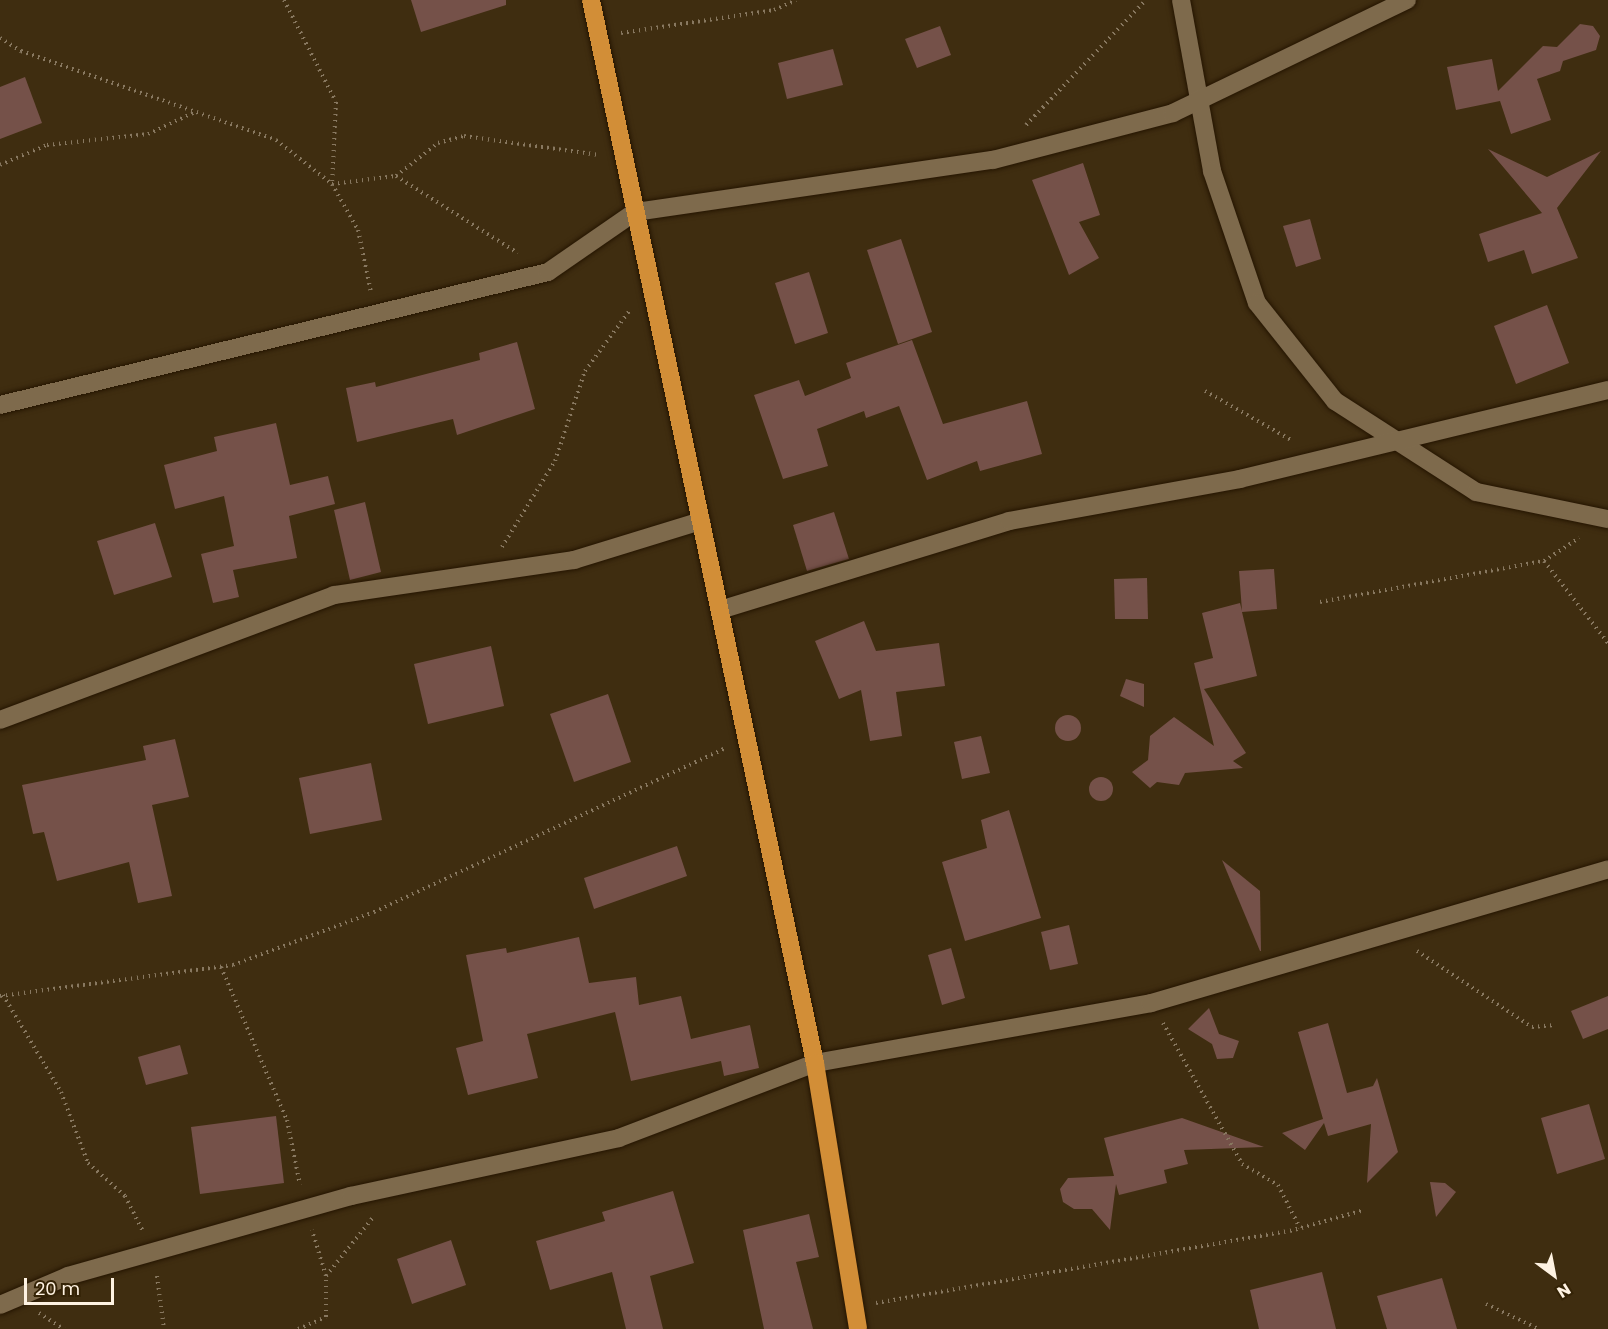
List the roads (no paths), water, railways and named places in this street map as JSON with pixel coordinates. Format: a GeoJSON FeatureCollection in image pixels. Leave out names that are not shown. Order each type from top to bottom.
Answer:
{"type":"FeatureCollection","features":[{"type":"Feature","properties":{"kind":"highway"},"geometry":{"type":"LineString","coordinates":[[591,0],[815,1063],[858,1329]]}},
{"type":"Feature","properties":{"kind":"street"},"geometry":{"type":"LineString","coordinates":[[1181,0],[1212,171],[1257,303],[1335,401],[1396,443],[1476,492],[1608,519]]}},
{"type":"Feature","properties":{"kind":"street"},"geometry":{"type":"LineString","coordinates":[[0,405],[548,272],[635,212],[993,160],[1173,113],[1198,98],[1407,0]]}},
{"type":"Feature","properties":{"kind":"street"},"geometry":{"type":"LineString","coordinates":[[720,610],[1009,521],[1326,460],[1608,390]]}},
{"type":"Feature","properties":{"kind":"street"},"geometry":{"type":"LineString","coordinates":[[0,720],[334,595],[574,560],[701,522]]}},
{"type":"Feature","properties":{"kind":"street"},"geometry":{"type":"LineString","coordinates":[[0,1305],[68,1276],[305,1209],[398,1186],[619,1138],[815,1063],[1151,1003],[1608,869]]}}]}
